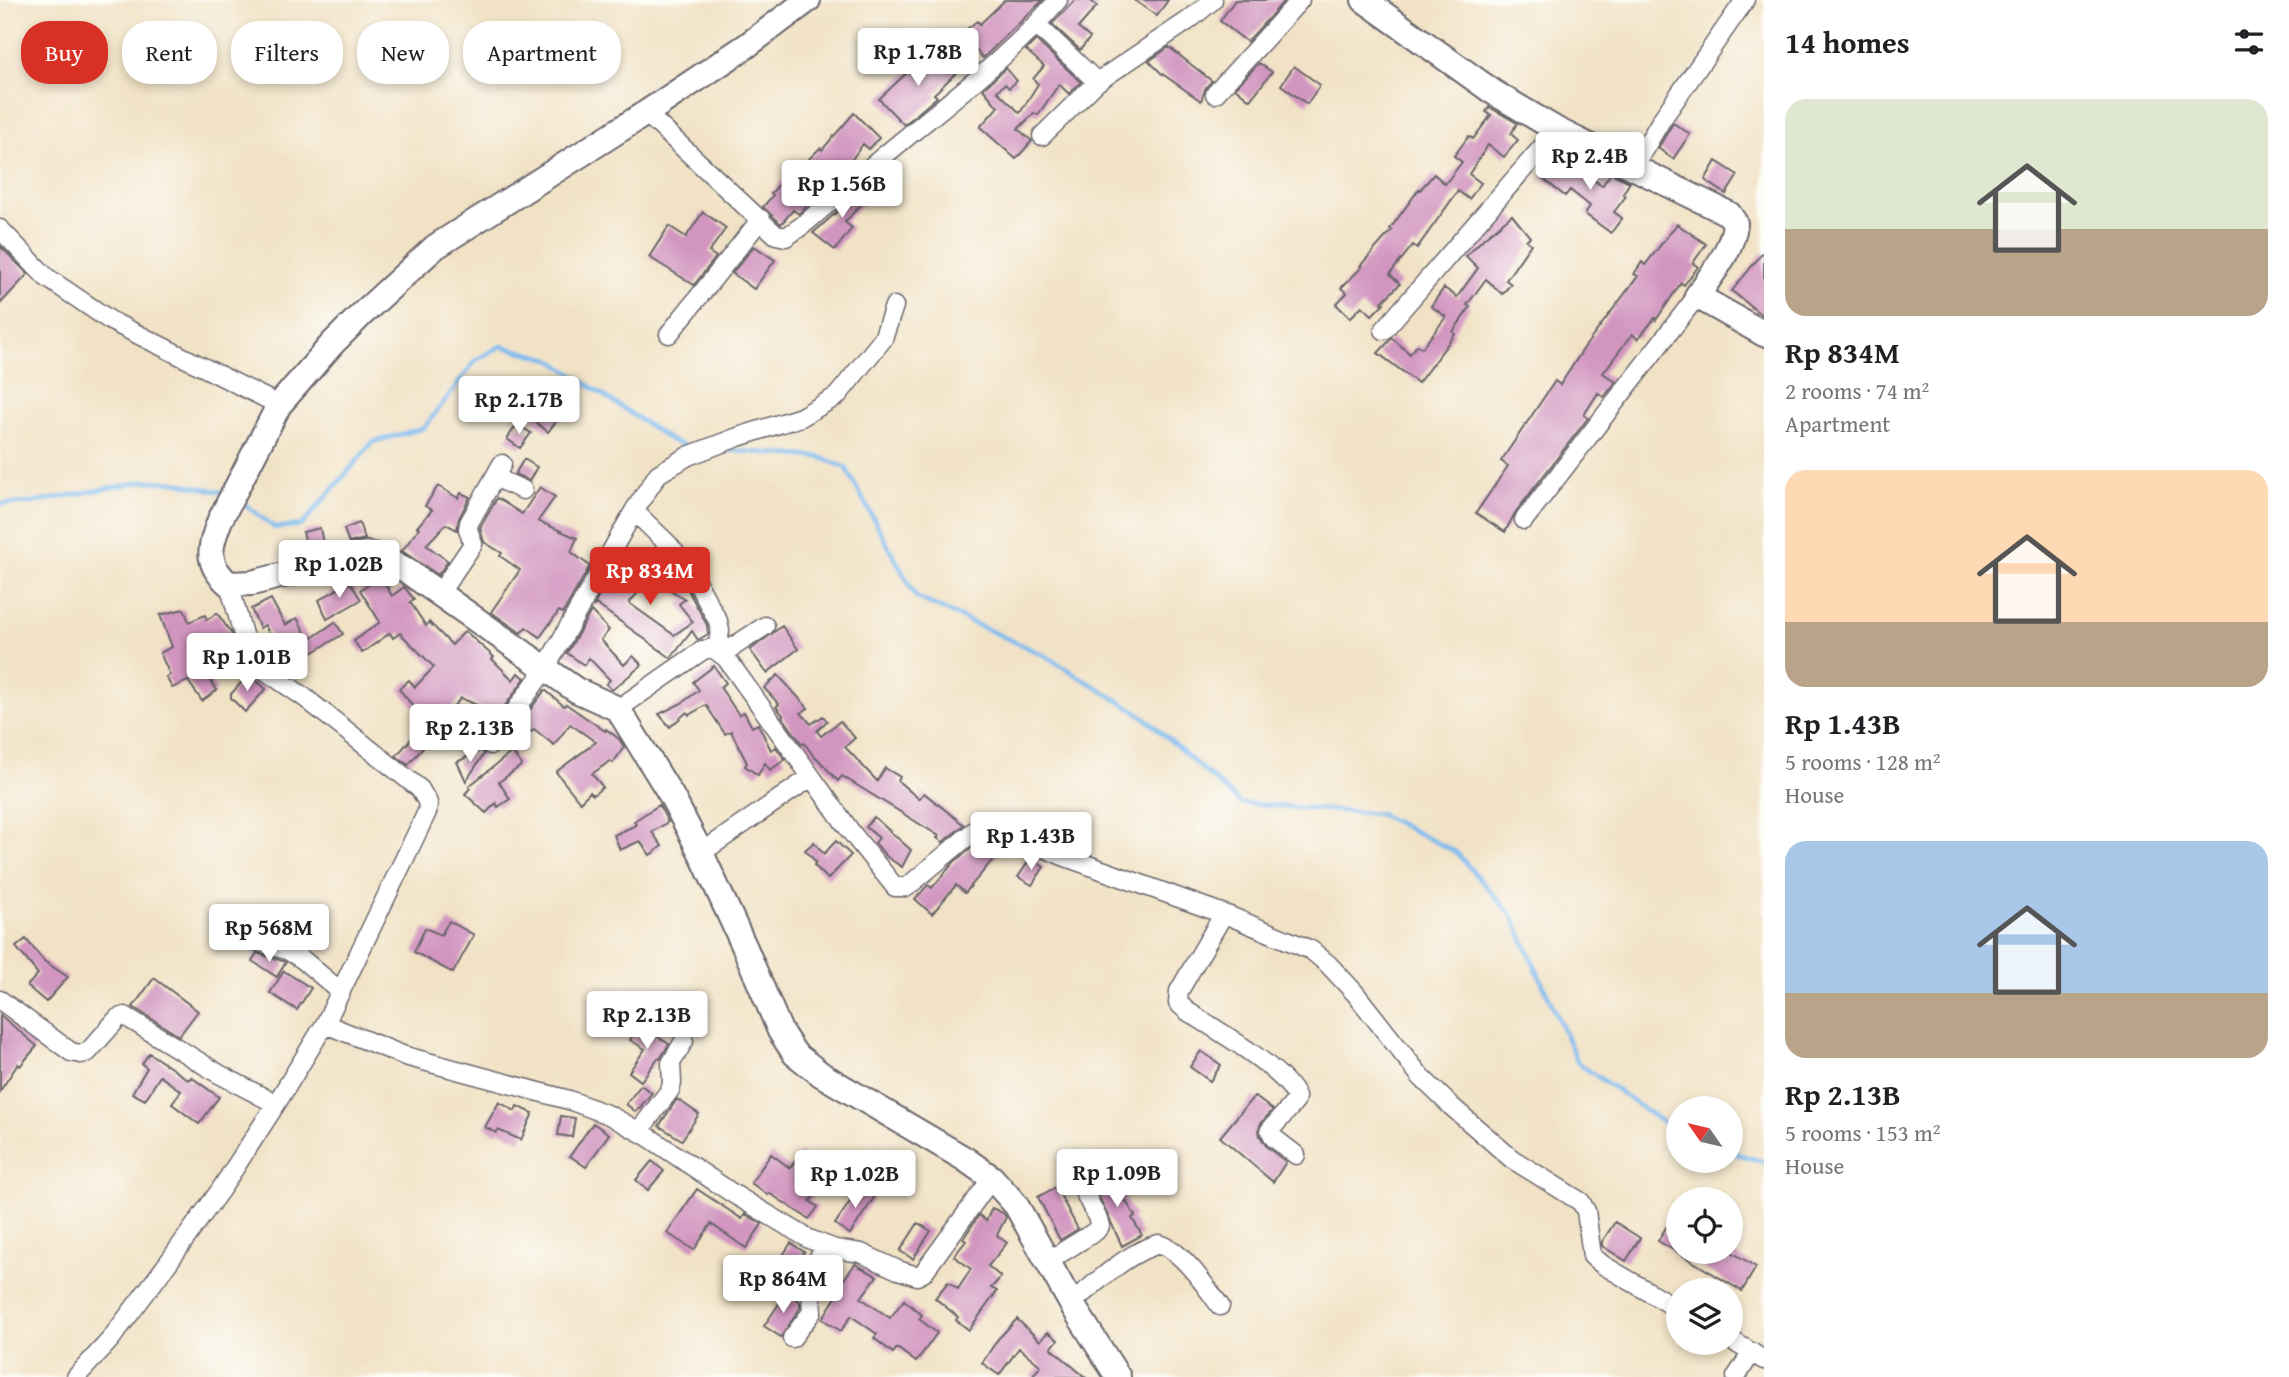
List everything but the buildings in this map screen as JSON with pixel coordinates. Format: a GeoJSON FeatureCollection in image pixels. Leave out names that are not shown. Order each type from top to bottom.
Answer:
{"type":"FeatureCollection","features":[{"type":"Feature","properties":{"kind":"street"},"geometry":{"type":"LineString","coordinates":[[76,1377],[110,1340],[168,1264],[276,1104],[325,1024],[417,833],[428,803],[420,789],[304,697],[254,663],[249,656],[229,584],[211,562],[214,535],[279,405],[332,344],[435,247],[646,113],[745,47],[807,0]]}},
{"type":"Feature","properties":{"kind":"street"},"geometry":{"type":"LineString","coordinates":[[646,113],[779,237],[786,237],[970,87],[1037,24],[1058,0]]}},
{"type":"Feature","properties":{"kind":"street"},"geometry":{"type":"LineString","coordinates":[[1042,136],[1097,82],[1189,20],[1213,0]]}},
{"type":"Feature","properties":{"kind":"street"},"geometry":{"type":"LineString","coordinates":[[1215,94],[1300,0]]}},
{"type":"Feature","properties":{"kind":"street"},"geometry":{"type":"LineString","coordinates":[[1364,0],[1493,92],[1557,130],[1724,211],[1735,223],[1731,239],[1717,266],[1697,296],[1524,520]]}},
{"type":"Feature","properties":{"kind":"street"},"geometry":{"type":"LineString","coordinates":[[1634,166],[1662,119],[1745,0]]}},
{"type":"Feature","properties":{"kind":"street"},"geometry":{"type":"LineString","coordinates":[[1037,24],[1097,82]]}},
{"type":"Feature","properties":{"kind":"street"},"geometry":{"type":"LineString","coordinates":[[1384,330],[1557,130]]}},
{"type":"Feature","properties":{"kind":"street"},"geometry":{"type":"LineString","coordinates":[[669,334],[761,219]]}},
{"type":"Feature","properties":{"kind":"street"},"geometry":{"type":"LineString","coordinates":[[0,229],[46,277],[111,321],[279,405]]}},
{"type":"Feature","properties":{"kind":"street"},"geometry":{"type":"LineString","coordinates":[[1697,296],[1764,334]]}},
{"type":"Feature","properties":{"kind":"street"},"geometry":{"type":"LineString","coordinates":[[491,745],[545,669],[634,511],[658,474],[669,466],[738,437],[801,417],[837,396],[883,338],[894,306]]}},
{"type":"Feature","properties":{"kind":"street"},"geometry":{"type":"LineString","coordinates":[[439,594],[473,544],[468,529],[469,523],[499,470],[505,482],[523,490]]}},
{"type":"Feature","properties":{"kind":"street"},"geometry":{"type":"LineString","coordinates":[[634,511],[668,544],[693,575],[720,627],[720,652],[851,832],[895,887],[907,887],[974,831],[989,829],[1030,842],[1311,950],[1355,993],[1421,1077],[1512,1159],[1581,1202],[1586,1211],[1590,1249],[1596,1260],[1666,1302]]}},
{"type":"Feature","properties":{"kind":"street"},"geometry":{"type":"LineString","coordinates":[[229,584],[252,583],[366,554],[383,557],[576,690],[618,709],[671,795],[701,853],[746,947],[780,1031],[795,1054],[808,1066],[913,1127],[992,1178],[1016,1205],[1071,1303],[1118,1377]]}},
{"type":"Feature","properties":{"kind":"street"},"geometry":{"type":"LineString","coordinates":[[618,709],[703,650],[707,648],[720,652],[765,626]]}},
{"type":"Feature","properties":{"kind":"street"},"geometry":{"type":"LineString","coordinates":[[701,853],[811,777]]}},
{"type":"Feature","properties":{"kind":"street"},"geometry":{"type":"LineString","coordinates":[[1223,915],[1179,991],[1178,1003],[1186,1011],[1251,1052],[1291,1087],[1295,1093],[1295,1102],[1269,1130],[1274,1139],[1296,1155]]}},
{"type":"Feature","properties":{"kind":"street"},"geometry":{"type":"LineString","coordinates":[[241,937],[287,950],[302,959],[341,992]]}},
{"type":"Feature","properties":{"kind":"street"},"geometry":{"type":"LineString","coordinates":[[0,1000],[76,1054],[88,1052],[118,1018],[125,1016],[219,1074],[276,1104]]}},
{"type":"Feature","properties":{"kind":"street"},"geometry":{"type":"LineString","coordinates":[[325,1024],[405,1056],[569,1100],[609,1115],[639,1131],[732,1193],[809,1239],[824,1246],[861,1252],[917,1276],[921,1275],[992,1178]]}},
{"type":"Feature","properties":{"kind":"street"},"geometry":{"type":"LineString","coordinates":[[639,1131],[670,1090],[671,1063],[684,1041]]}},
{"type":"Feature","properties":{"kind":"street"},"geometry":{"type":"LineString","coordinates":[[1048,1261],[1100,1226],[1078,1180]]}},
{"type":"Feature","properties":{"kind":"street"},"geometry":{"type":"LineString","coordinates":[[1071,1303],[1115,1267],[1140,1251],[1159,1244],[1172,1250],[1204,1283],[1220,1306]]}},
{"type":"Feature","properties":{"kind":"street"},"geometry":{"type":"LineString","coordinates":[[792,1338],[812,1312],[810,1278],[824,1246]]}},
{"type":"Feature","properties":{"kind":"street"},"geometry":{"type":"LineString","coordinates":[[1736,1377],[1758,1356]]}},
{"type":"Feature","properties":{"kind":"waterway"},"geometry":{"type":"LineString","coordinates":[[240,500],[275,528],[302,525],[373,442],[424,428],[476,360],[501,346],[550,359],[670,440],[693,449]]}},
{"type":"Feature","properties":{"kind":"waterway"},"geometry":{"type":"LineString","coordinates":[[723,450],[820,457],[846,468],[916,597],[1046,656],[1143,716],[1240,803],[1379,814],[1456,852],[1513,917],[1578,1063],[1666,1125]]}},
{"type":"Feature","properties":{"kind":"waterway"},"geometry":{"type":"LineString","coordinates":[[0,504],[31,503],[145,481],[174,482],[227,493]]}},
{"type":"Feature","properties":{"kind":"waterway"},"geometry":{"type":"LineString","coordinates":[[1743,1156],[1764,1162]]}}]}
